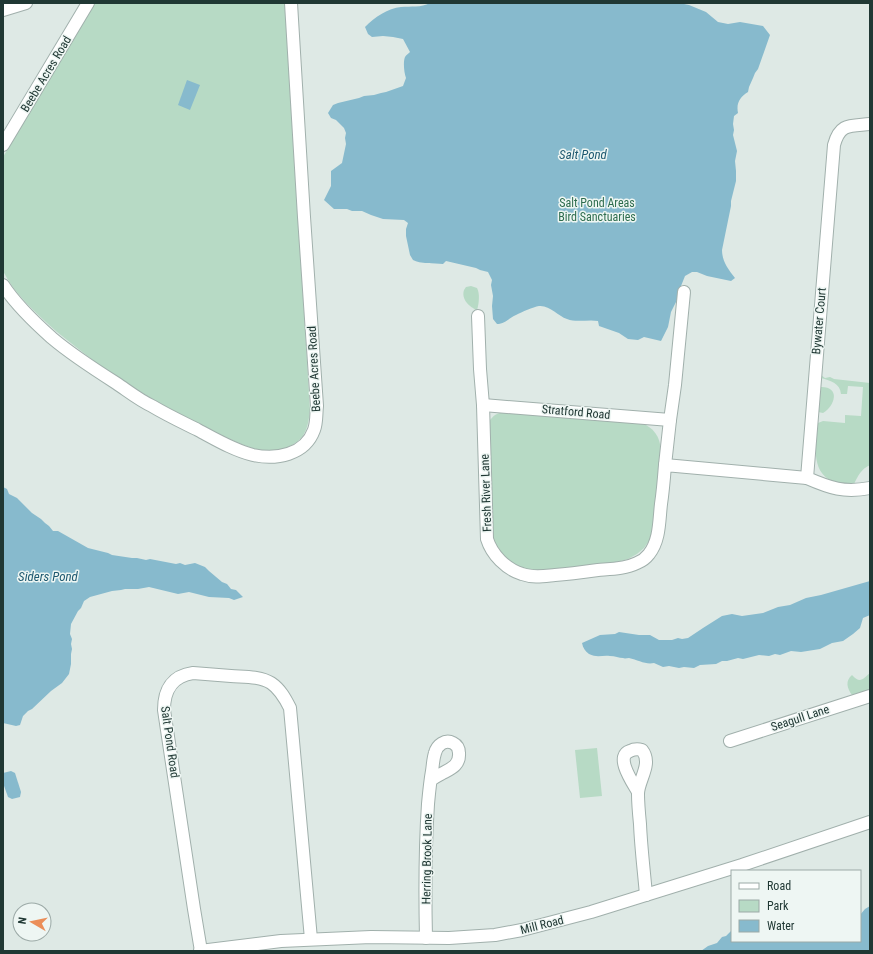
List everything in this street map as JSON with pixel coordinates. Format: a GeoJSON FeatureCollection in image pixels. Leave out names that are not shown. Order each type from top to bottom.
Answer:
{"type":"FeatureCollection","features":[{"type":"Feature","properties":{"kind":"street"},"geometry":{"type":"LineString","coordinates":[[3,10],[26,3]]}},
{"type":"Feature","properties":{"kind":"street","name":"Beebe Acres Road"},"geometry":{"type":"LineString","coordinates":[[3,145],[88,3]]}},
{"type":"Feature","properties":{"kind":"street","name":"Beebe Acres Road"},"geometry":{"type":"LineString","coordinates":[[3,285],[12,298],[32,320],[52,338],[85,363],[151,406],[226,444],[254,455],[282,455],[294,452],[303,446],[310,438],[314,429],[317,406],[291,3]]}},
{"type":"Feature","properties":{"kind":"street","name":"Bywater Court"},"geometry":{"type":"LineString","coordinates":[[807,478],[834,145],[838,133],[845,128],[870,124]]}},
{"type":"Feature","properties":{"kind":"street","name":"Fresh River Lane"},"geometry":{"type":"LineString","coordinates":[[478,316],[488,539],[490,546],[505,565],[521,574],[530,576],[600,570],[637,564],[650,553],[658,534],[684,292]]}},
{"type":"Feature","properties":{"kind":"street","name":"Stratford Road"},"geometry":{"type":"LineString","coordinates":[[483,405],[670,420]]}},
{"type":"Feature","properties":{"kind":"street"},"geometry":{"type":"LineString","coordinates":[[666,465],[807,478],[831,488],[851,490],[870,488]]}},
{"type":"Feature","properties":{"kind":"street","name":"Salt Pond Road"},"geometry":{"type":"LineString","coordinates":[[201,951],[164,710],[166,693],[173,682],[185,674],[193,672],[263,680],[277,688],[286,699],[290,708],[311,939]]}},
{"type":"Feature","properties":{"kind":"street","name":"Seagull Lane"},"geometry":{"type":"LineString","coordinates":[[730,742],[870,696]]}},
{"type":"Feature","properties":{"kind":"street","name":"Herring Brook Lane"},"geometry":{"type":"LineString","coordinates":[[426,938],[426,840],[431,780]]}},
{"type":"Feature","properties":{"kind":"street"},"geometry":{"type":"LineString","coordinates":[[638,792],[642,861],[646,895]]}},
{"type":"Feature","properties":{"kind":"street","name":"Mill Road"},"geometry":{"type":"LineString","coordinates":[[201,951],[270,942],[311,939],[426,938],[495,935],[522,930],[571,918],[646,895],[742,865],[870,822]]}},
{"type":"Feature","properties":{"kind":"green space"},"geometry":{"type":"Polygon","coordinates":[[[95,3],[285,3],[310,410],[304,434],[293,445],[277,450],[267,451],[244,445],[218,434],[126,383],[95,362],[49,325],[20,296],[3,271],[3,157],[95,3]]]}},
{"type":"Feature","properties":{"kind":"green space"},"geometry":{"type":"Polygon","coordinates":[[[471,286],[477,288],[479,293],[477,310],[469,305],[463,293],[466,287],[471,286]]]}},
{"type":"Feature","properties":{"kind":"green space"},"geometry":{"type":"Polygon","coordinates":[[[821,375],[825,378],[830,377],[834,379],[870,383],[870,465],[862,471],[854,484],[835,482],[825,476],[817,463],[816,439],[818,423],[823,421],[845,423],[845,415],[861,416],[863,387],[848,386],[847,394],[841,394],[837,385],[831,381],[821,378],[821,375]]]}},
{"type":"Feature","properties":{"kind":"green space"},"geometry":{"type":"Polygon","coordinates":[[[820,387],[831,390],[834,397],[831,405],[823,413],[818,412],[820,387]]]}},
{"type":"Feature","properties":{"kind":"green space"},"geometry":{"type":"Polygon","coordinates":[[[505,412],[640,422],[653,430],[658,437],[661,451],[654,522],[651,538],[644,548],[628,559],[613,563],[546,572],[525,570],[506,560],[493,543],[492,535],[489,422],[496,415],[505,412]]]}},
{"type":"Feature","properties":{"kind":"green space"},"geometry":{"type":"Polygon","coordinates":[[[870,673],[870,690],[852,695],[848,685],[848,680],[850,677],[852,675],[861,680],[870,673]]]}},
{"type":"Feature","properties":{"kind":"green space"},"geometry":{"type":"Polygon","coordinates":[[[597,748],[602,796],[580,798],[575,750],[597,748]]]}},
{"type":"Feature","properties":{"kind":"water","name":"Salt Pond"},"geometry":{"type":"Polygon","coordinates":[[[430,3],[679,3],[689,5],[706,12],[718,22],[728,24],[740,22],[763,26],[770,35],[748,92],[739,101],[738,113],[734,116],[733,124],[733,135],[737,151],[735,161],[736,181],[722,254],[724,261],[735,278],[731,281],[707,276],[697,272],[692,272],[685,276],[679,296],[671,312],[668,327],[661,341],[644,337],[638,340],[628,339],[619,333],[599,326],[598,321],[571,320],[564,318],[543,306],[531,308],[507,321],[497,324],[493,319],[492,280],[488,272],[446,261],[443,264],[423,263],[413,260],[410,255],[406,236],[408,223],[404,220],[383,219],[362,211],[334,209],[324,200],[331,186],[331,171],[342,163],[346,144],[346,133],[344,128],[336,120],[331,118],[328,113],[333,105],[364,96],[386,92],[403,86],[406,78],[404,59],[410,52],[403,39],[383,36],[372,37],[368,34],[365,27],[377,17],[391,9],[427,5],[430,3]]]}},
{"type":"Feature","properties":{"kind":"water"},"geometry":{"type":"Polygon","coordinates":[[[187,80],[200,85],[190,110],[178,105],[187,80]]]}},
{"type":"Feature","properties":{"kind":"water","name":"Siders Pond"},"geometry":{"type":"Polygon","coordinates":[[[3,487],[7,489],[9,494],[17,498],[53,531],[58,531],[88,548],[112,555],[146,560],[150,559],[185,565],[195,563],[205,567],[222,582],[227,584],[231,589],[236,590],[243,597],[234,600],[229,598],[209,597],[189,592],[178,594],[149,587],[112,591],[90,597],[84,601],[71,624],[70,634],[72,639],[72,649],[69,674],[62,683],[23,716],[20,725],[16,726],[3,723],[3,487]]]}},
{"type":"Feature","properties":{"kind":"water"},"geometry":{"type":"Polygon","coordinates":[[[870,581],[870,615],[863,618],[860,628],[843,641],[832,643],[820,649],[801,652],[791,651],[780,655],[759,655],[743,659],[738,658],[722,661],[716,664],[700,665],[694,668],[679,668],[669,666],[663,667],[654,663],[645,663],[629,658],[592,655],[585,651],[582,643],[600,635],[615,634],[619,632],[650,635],[659,640],[688,638],[722,616],[732,614],[742,616],[763,613],[778,607],[790,605],[806,598],[870,581]]]}},
{"type":"Feature","properties":{"kind":"water"},"geometry":{"type":"Polygon","coordinates":[[[11,771],[15,773],[21,792],[20,797],[12,799],[8,797],[3,783],[3,773],[11,771]]]}},
{"type":"Feature","properties":{"kind":"water"},"geometry":{"type":"Polygon","coordinates":[[[870,906],[870,951],[701,951],[708,946],[717,943],[722,937],[726,936],[731,931],[731,942],[861,942],[861,914],[870,906]]]}},
{"type":"Feature","properties":{"kind":"park label","name":"Salt Pond Areas Bird Sanctuaries"},"geometry":{"type":"Point","coordinates":[597,210]}}]}
